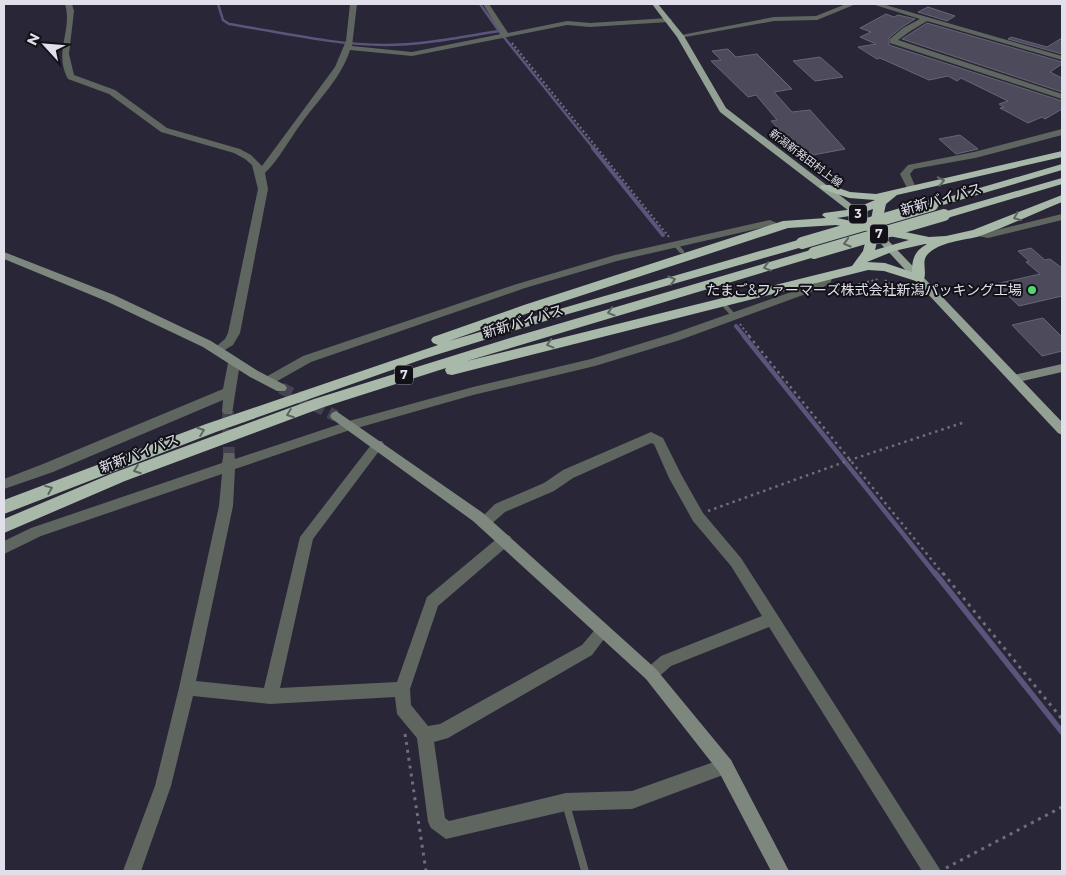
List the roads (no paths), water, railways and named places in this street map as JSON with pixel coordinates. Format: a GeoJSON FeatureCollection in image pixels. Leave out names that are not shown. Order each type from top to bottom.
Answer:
{"type":"FeatureCollection","features":[{"type":"Feature","properties":{"kind":"highway"},"geometry":{"type":"LineString","coordinates":[[826,187],[849,195],[865,197],[896,192],[1062,154]]}},
{"type":"Feature","properties":{"kind":"highway","name":"新新バイパス"},"geometry":{"type":"LineString","coordinates":[[4,507],[122,460],[293,398],[432,352],[1062,167]]}},
{"type":"Feature","properties":{"kind":"highway","name":"新新バイパス"},"geometry":{"type":"LineString","coordinates":[[4,526],[119,477],[319,403],[506,343],[1062,181]]}},
{"type":"Feature","properties":{"kind":"highway"},"geometry":{"type":"LineString","coordinates":[[293,398],[448,336],[807,218],[822,212],[830,204],[831,198],[826,187]]}},
{"type":"Feature","properties":{"kind":"highway"},"geometry":{"type":"LineString","coordinates":[[807,218],[856,212],[881,202],[896,192]]}},
{"type":"Feature","properties":{"kind":"highway"},"geometry":{"type":"LineString","coordinates":[[319,403],[582,336],[827,277],[860,264],[891,248],[976,233],[1062,198]]}},
{"type":"Feature","properties":{"kind":"highway"},"geometry":{"type":"LineString","coordinates":[[860,264],[869,251],[881,202]]}},
{"type":"Feature","properties":{"kind":"highway"},"geometry":{"type":"LineString","coordinates":[[782,225],[827,220],[929,241]]}},
{"type":"Feature","properties":{"kind":"highway"},"geometry":{"type":"LineString","coordinates":[[860,264],[885,266],[919,278],[918,263],[920,255],[947,239]]}},
{"type":"Feature","properties":{"kind":"main road","name":"新潟新発田村上線"},"geometry":{"type":"LineString","coordinates":[[655,4],[680,36],[723,110],[826,187],[856,212],[1062,430]]}},
{"type":"Feature","properties":{"kind":"street"},"geometry":{"type":"LineString","coordinates":[[69,4],[73,19],[64,52],[66,66],[71,77],[112,92],[131,104],[164,130],[237,151],[256,164],[260,172],[263,189],[234,333],[228,342],[218,350]]}},
{"type":"Feature","properties":{"kind":"street"},"geometry":{"type":"LineString","coordinates":[[260,172],[273,161],[296,123],[333,77],[348,48],[352,28],[353,4]]}},
{"type":"Feature","properties":{"kind":"street"},"geometry":{"type":"LineString","coordinates":[[486,4],[505,34]]}},
{"type":"Feature","properties":{"kind":"street"},"geometry":{"type":"LineString","coordinates":[[680,36],[774,20],[817,18],[852,4]]}},
{"type":"Feature","properties":{"kind":"street"},"geometry":{"type":"LineString","coordinates":[[875,4],[1062,58]]}},
{"type":"Feature","properties":{"kind":"street"},"geometry":{"type":"LineString","coordinates":[[926,19],[892,40],[1062,97]]}},
{"type":"Feature","properties":{"kind":"street"},"geometry":{"type":"LineString","coordinates":[[348,48],[412,54],[567,23],[590,25],[668,20]]}},
{"type":"Feature","properties":{"kind":"street"},"geometry":{"type":"LineString","coordinates":[[911,188],[905,174],[911,167],[975,155],[1062,132]]}},
{"type":"Feature","properties":{"kind":"street"},"geometry":{"type":"LineString","coordinates":[[976,233],[988,235],[1062,217]]}},
{"type":"Feature","properties":{"kind":"street"},"geometry":{"type":"LineString","coordinates":[[268,380],[307,359],[521,286],[615,258],[678,248],[770,223],[782,225]]}},
{"type":"Feature","properties":{"kind":"street"},"geometry":{"type":"LineString","coordinates":[[4,255],[110,298],[218,350],[234,362],[281,388]]}},
{"type":"Feature","properties":{"kind":"street"},"geometry":{"type":"LineString","coordinates":[[4,548],[45,529],[229,461],[473,392],[591,362],[735,317],[818,286],[826,282],[827,277]]}},
{"type":"Feature","properties":{"kind":"street"},"geometry":{"type":"LineString","coordinates":[[228,411],[234,362]]}},
{"type":"Feature","properties":{"kind":"street"},"geometry":{"type":"LineString","coordinates":[[1014,379],[1062,368]]}},
{"type":"Feature","properties":{"kind":"street"},"geometry":{"type":"LineString","coordinates":[[4,484],[48,468],[229,392]]}},
{"type":"Feature","properties":{"kind":"street"},"geometry":{"type":"LineString","coordinates":[[336,416],[378,444],[484,522],[651,674],[725,766],[780,871]]}},
{"type":"Feature","properties":{"kind":"street"},"geometry":{"type":"LineString","coordinates":[[484,522],[500,508],[549,487],[568,474],[651,437],[660,441],[676,478],[698,517],[736,562],[932,871]]}},
{"type":"Feature","properties":{"kind":"street"},"geometry":{"type":"LineString","coordinates":[[270,696],[307,537],[378,444]]}},
{"type":"Feature","properties":{"kind":"street"},"geometry":{"type":"LineString","coordinates":[[132,871],[163,786],[226,506],[229,461]]}},
{"type":"Feature","properties":{"kind":"street"},"geometry":{"type":"LineString","coordinates":[[504,540],[432,602],[402,689],[403,708],[425,735],[437,822],[446,830],[566,802],[632,800],[725,766]]}},
{"type":"Feature","properties":{"kind":"street"},"geometry":{"type":"LineString","coordinates":[[651,674],[666,661],[773,619]]}},
{"type":"Feature","properties":{"kind":"street"},"geometry":{"type":"LineString","coordinates":[[425,735],[442,732],[587,650],[603,631]]}},
{"type":"Feature","properties":{"kind":"street"},"geometry":{"type":"LineString","coordinates":[[186,688],[270,696],[402,689]]}},
{"type":"Feature","properties":{"kind":"lane"},"geometry":{"type":"LineString","coordinates":[[726,306],[735,317]]}},
{"type":"Feature","properties":{"kind":"lane"},"geometry":{"type":"LineString","coordinates":[[566,802],[585,871]]}},
{"type":"Feature","properties":{"kind":"waterway"},"geometry":{"type":"LineString","coordinates":[[218,4],[223,20],[229,24],[346,43],[414,44],[499,31]]}},
{"type":"Feature","properties":{"kind":"waterway"},"geometry":{"type":"LineString","coordinates":[[480,4],[499,31]]}},
{"type":"Feature","properties":{"kind":"waterway"},"geometry":{"type":"LineString","coordinates":[[499,31],[594,149]]}},
{"type":"Feature","properties":{"kind":"waterway"},"geometry":{"type":"LineString","coordinates":[[593,148],[663,235]]}},
{"type":"Feature","properties":{"kind":"waterway"},"geometry":{"type":"LineString","coordinates":[[736,326],[745,337]]}},
{"type":"Feature","properties":{"kind":"waterway"},"geometry":{"type":"LineString","coordinates":[[744,336],[936,575]]}},
{"type":"Feature","properties":{"kind":"waterway"},"geometry":{"type":"LineString","coordinates":[[935,573],[1062,732]]}},
{"type":"Feature","properties":{"kind":"tunnel"},"geometry":{"type":"LineString","coordinates":[[281,388],[336,416]]}},
{"type":"Feature","properties":{"kind":"tunnel"},"geometry":{"type":"LineString","coordinates":[[228,411],[229,457]]}},
{"type":"Feature","properties":{"kind":"place","name":"たまご&ファーマーズ株式会社新潟パッキング工場"},"geometry":{"type":"Point","coordinates":[1032,290]}}]}
